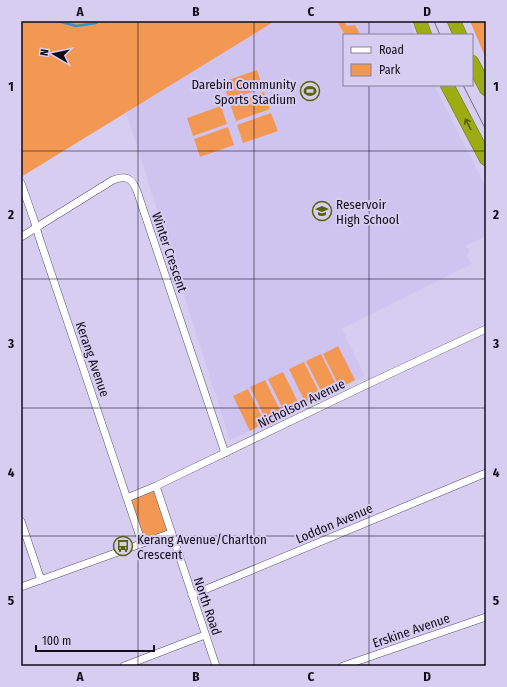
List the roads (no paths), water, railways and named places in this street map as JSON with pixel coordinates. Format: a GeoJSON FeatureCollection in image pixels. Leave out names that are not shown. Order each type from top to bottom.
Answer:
{"type":"FeatureCollection","features":[{"type":"Feature","properties":{"kind":"highway"},"geometry":{"type":"LineString","coordinates":[[420,21],[425,34]]}},
{"type":"Feature","properties":{"kind":"highway"},"geometry":{"type":"LineString","coordinates":[[454,21],[460,34]]}},
{"type":"Feature","properties":{"kind":"highway"},"geometry":{"type":"LineString","coordinates":[[473,64],[486,89]]}},
{"type":"Feature","properties":{"kind":"highway"},"geometry":{"type":"LineString","coordinates":[[449,86],[486,159]]}},
{"type":"Feature","properties":{"kind":"street","name":"Winter Crescent"},"geometry":{"type":"LineString","coordinates":[[21,237],[113,180],[120,177],[132,181],[225,453]]}},
{"type":"Feature","properties":{"kind":"street","name":"Kerang Avenue"},"geometry":{"type":"LineString","coordinates":[[21,183],[142,543]]}},
{"type":"Feature","properties":{"kind":"street","name":"Nicholson Avenue"},"geometry":{"type":"LineString","coordinates":[[127,498],[156,486],[357,389],[486,329]]}},
{"type":"Feature","properties":{"kind":"street","name":"Loddon Avenue"},"geometry":{"type":"LineString","coordinates":[[192,595],[486,473]]}},
{"type":"Feature","properties":{"kind":"street","name":"North Road"},"geometry":{"type":"LineString","coordinates":[[156,486],[216,666]]}},
{"type":"Feature","properties":{"kind":"street"},"geometry":{"type":"LineString","coordinates":[[21,521],[41,580]]}},
{"type":"Feature","properties":{"kind":"street"},"geometry":{"type":"LineString","coordinates":[[21,587],[171,532]]}},
{"type":"Feature","properties":{"kind":"street","name":"Erskine Avenue"},"geometry":{"type":"LineString","coordinates":[[344,666],[486,617]]}},
{"type":"Feature","properties":{"kind":"street"},"geometry":{"type":"LineString","coordinates":[[124,666],[205,635]]}},
{"type":"Feature","properties":{"kind":"waterway"},"geometry":{"type":"LineString","coordinates":[[58,21],[76,26],[96,23],[99,21]]}},
{"type":"Feature","properties":{"kind":"tram line"},"geometry":{"type":"LineString","coordinates":[[434,21],[440,34]]}},
{"type":"Feature","properties":{"kind":"tram line"},"geometry":{"type":"LineString","coordinates":[[464,86],[486,130]]}},
{"type":"Feature","properties":{"kind":"place","name":"Darebin Community Sports Stadium"},"geometry":{"type":"Point","coordinates":[310,91]}},
{"type":"Feature","properties":{"kind":"place","name":"Reservoir High School"},"geometry":{"type":"Point","coordinates":[322,211]}},
{"type":"Feature","properties":{"kind":"place","name":"Kerang Avenue/Charlton Crescent"},"geometry":{"type":"Point","coordinates":[123,546]}}]}
